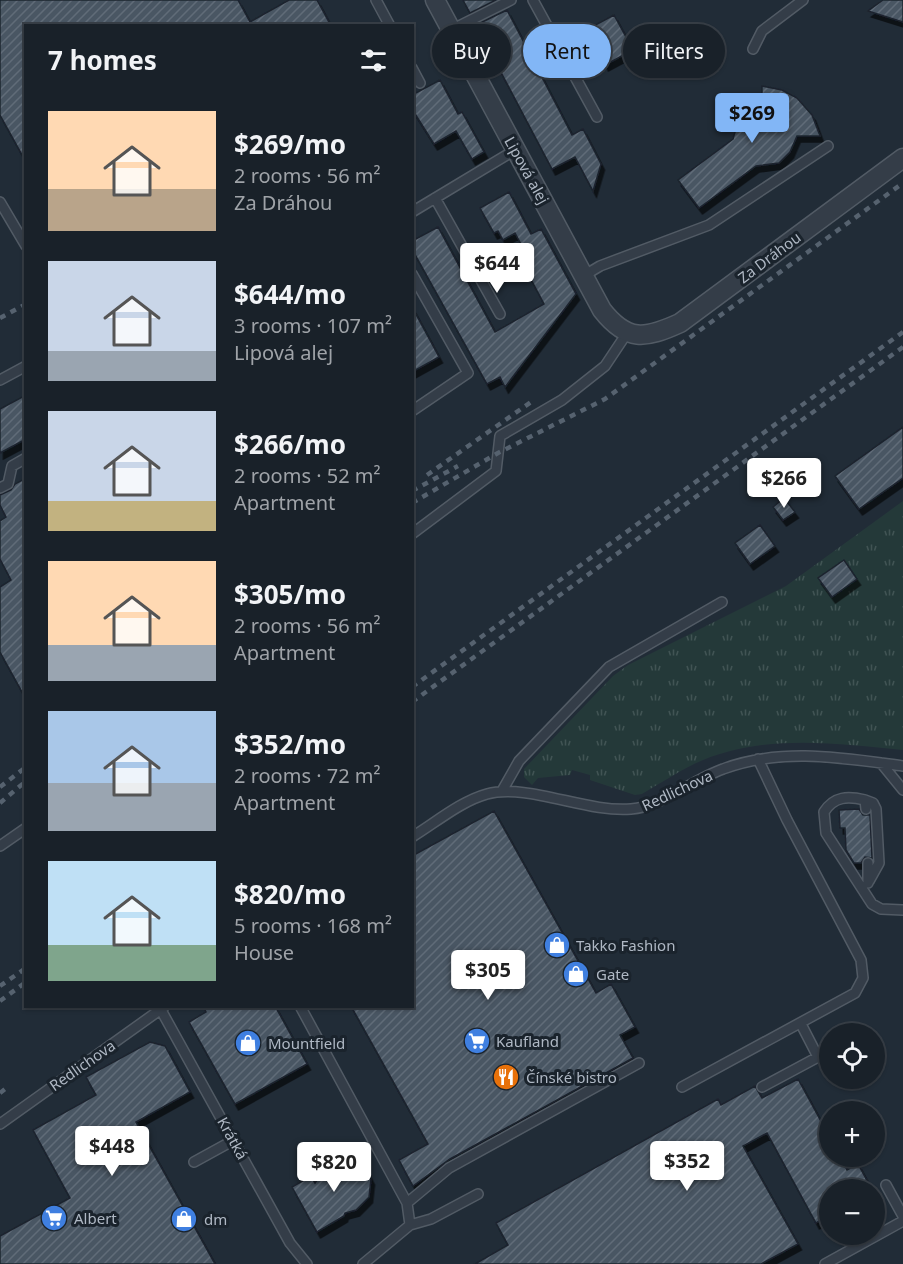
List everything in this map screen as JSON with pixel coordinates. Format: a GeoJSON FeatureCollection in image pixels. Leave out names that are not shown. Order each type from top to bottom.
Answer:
{"type":"FeatureCollection","features":[{"type":"Feature","properties":{"kind":"street","name":"Lipová alej"},"geometry":{"type":"LineString","coordinates":[[435,0],[448,24]]}},
{"type":"Feature","properties":{"kind":"street","name":"Lipová alej"},"geometry":{"type":"LineString","coordinates":[[477,78],[602,310],[611,321],[627,333]]}},
{"type":"Feature","properties":{"kind":"street","name":"Za Dráhou"},"geometry":{"type":"LineString","coordinates":[[627,333],[647,335],[680,323],[903,158]]}},
{"type":"Feature","properties":{"kind":"lane"},"geometry":{"type":"LineString","coordinates":[[376,0],[389,24]]}},
{"type":"Feature","properties":{"kind":"lane"},"geometry":{"type":"LineString","coordinates":[[463,24],[510,0]]}},
{"type":"Feature","properties":{"kind":"lane"},"geometry":{"type":"LineString","coordinates":[[533,0],[597,117]]}},
{"type":"Feature","properties":{"kind":"lane"},"geometry":{"type":"LineString","coordinates":[[753,50],[762,31],[803,0]]}},
{"type":"Feature","properties":{"kind":"lane"},"geometry":{"type":"LineString","coordinates":[[414,72],[420,83]]}},
{"type":"Feature","properties":{"kind":"lane"},"geometry":{"type":"LineString","coordinates":[[585,275],[600,266],[709,225],[828,147]]}},
{"type":"Feature","properties":{"kind":"lane"},"geometry":{"type":"LineString","coordinates":[[414,211],[515,150]]}},
{"type":"Feature","properties":{"kind":"lane"},"geometry":{"type":"LineString","coordinates":[[435,198],[500,314]]}},
{"type":"Feature","properties":{"kind":"lane"},"geometry":{"type":"LineString","coordinates":[[0,202],[24,243]]}},
{"type":"Feature","properties":{"kind":"lane"},"geometry":{"type":"LineString","coordinates":[[414,279],[468,373],[414,410]]}},
{"type":"Feature","properties":{"kind":"lane"},"geometry":{"type":"LineString","coordinates":[[414,532],[496,471],[500,436],[562,400],[605,366],[627,333]]}},
{"type":"Feature","properties":{"kind":"lane"},"geometry":{"type":"LineString","coordinates":[[0,380],[24,367]]}},
{"type":"Feature","properties":{"kind":"lane"},"geometry":{"type":"LineString","coordinates":[[0,488],[8,484],[12,466],[24,459]]}},
{"type":"Feature","properties":{"kind":"lane"},"geometry":{"type":"LineString","coordinates":[[502,791],[519,761],[609,666],[722,602]]}},
{"type":"Feature","properties":{"kind":"lane","name":"Redlichova"},"geometry":{"type":"LineString","coordinates":[[414,836],[476,798],[502,791],[604,808],[633,809],[655,802],[722,769],[758,759],[813,756],[903,766]]}},
{"type":"Feature","properties":{"kind":"lane"},"geometry":{"type":"LineString","coordinates":[[682,1087],[855,993],[863,978],[863,969],[856,949],[787,820],[758,759]]}},
{"type":"Feature","properties":{"kind":"lane"},"geometry":{"type":"LineString","coordinates":[[881,763],[903,790]]}},
{"type":"Feature","properties":{"kind":"lane"},"geometry":{"type":"LineString","coordinates":[[864,893],[879,863],[876,809],[873,803],[865,804],[849,797],[836,800],[824,812],[823,822],[826,833],[864,893],[876,907],[892,911],[903,910]]}},
{"type":"Feature","properties":{"kind":"lane"},"geometry":{"type":"LineString","coordinates":[[0,846],[24,829]]}},
{"type":"Feature","properties":{"kind":"lane"},"geometry":{"type":"LineString","coordinates":[[868,863],[869,880]]}},
{"type":"Feature","properties":{"kind":"lane","name":"Redlichova"},"geometry":{"type":"LineString","coordinates":[[0,1125],[163,1008]]}},
{"type":"Feature","properties":{"kind":"lane","name":"Krátká"},"geometry":{"type":"LineString","coordinates":[[163,1008],[290,1243],[307,1264]]}},
{"type":"Feature","properties":{"kind":"lane"},"geometry":{"type":"LineString","coordinates":[[301,1008],[407,1203],[411,1225]]}},
{"type":"Feature","properties":{"kind":"lane"},"geometry":{"type":"LineString","coordinates":[[762,1087],[818,1057],[801,1024]]}},
{"type":"Feature","properties":{"kind":"lane"},"geometry":{"type":"LineString","coordinates":[[407,1203],[449,1168],[639,1063]]}},
{"type":"Feature","properties":{"kind":"lane"},"geometry":{"type":"LineString","coordinates":[[194,1162],[234,1140]]}},
{"type":"Feature","properties":{"kind":"lane"},"geometry":{"type":"LineString","coordinates":[[886,1185],[903,1216]]}},
{"type":"Feature","properties":{"kind":"lane"},"geometry":{"type":"LineString","coordinates":[[363,1264],[411,1225],[431,1219],[478,1194]]}},
{"type":"Feature","properties":{"kind":"lane"},"geometry":{"type":"LineString","coordinates":[[825,1264],[903,1221]]}},
{"type":"Feature","properties":{"kind":"green space"},"geometry":{"type":"Polygon","coordinates":[[[903,501],[903,750],[824,743],[771,744],[745,748],[719,754],[694,764],[642,794],[635,795],[590,780],[590,775],[572,770],[570,775],[538,778],[532,785],[524,777],[524,769],[613,676],[628,665],[786,586],[903,501]]]}},
{"type":"Feature","properties":{"kind":"building"},"geometry":{"type":"Polygon","coordinates":[[[0,0],[238,0],[250,22],[289,0],[317,0],[330,24],[24,24],[24,158],[0,115],[0,0]]]}},
{"type":"Feature","properties":{"kind":"building"},"geometry":{"type":"Polygon","coordinates":[[[463,0],[496,0],[470,13],[463,0]]]}},
{"type":"Feature","properties":{"kind":"building"},"geometry":{"type":"Polygon","coordinates":[[[883,0],[903,0],[903,22],[868,11],[883,0]]]}},
{"type":"Feature","properties":{"kind":"building"},"geometry":{"type":"Polygon","coordinates":[[[507,10],[523,41],[523,78],[542,78],[572,135],[583,129],[601,164],[593,191],[575,157],[552,169],[504,78],[511,78],[511,24],[478,24],[507,10]]]}},
{"type":"Feature","properties":{"kind":"building"},"geometry":{"type":"Polygon","coordinates":[[[614,15],[623,32],[623,55],[611,62],[611,24],[597,24],[614,15]]]}},
{"type":"Feature","properties":{"kind":"building"},"geometry":{"type":"Polygon","coordinates":[[[440,80],[458,114],[462,112],[484,152],[472,159],[456,131],[434,144],[414,112],[414,94],[440,80]]]}},
{"type":"Feature","properties":{"kind":"building"},"geometry":{"type":"Polygon","coordinates":[[[762,86],[782,90],[797,98],[812,115],[820,136],[797,136],[790,152],[779,163],[756,166],[699,208],[678,180],[733,139],[739,118],[746,111],[762,104],[762,86]]]}},
{"type":"Feature","properties":{"kind":"building"},"geometry":{"type":"Polygon","coordinates":[[[509,192],[531,234],[541,229],[576,294],[505,387],[500,377],[487,384],[414,253],[414,240],[438,227],[495,332],[544,304],[525,268],[532,265],[515,233],[503,240],[498,231],[494,233],[480,208],[509,192]]]}},
{"type":"Feature","properties":{"kind":"building"},"geometry":{"type":"Polygon","coordinates":[[[414,311],[439,357],[414,371],[414,311]]]}},
{"type":"Feature","properties":{"kind":"building"},"geometry":{"type":"Polygon","coordinates":[[[24,396],[24,440],[0,453],[0,409],[24,396]]]}},
{"type":"Feature","properties":{"kind":"building"},"geometry":{"type":"Polygon","coordinates":[[[903,427],[903,478],[859,509],[835,476],[903,427]]]}},
{"type":"Feature","properties":{"kind":"building"},"geometry":{"type":"Polygon","coordinates":[[[24,479],[24,695],[0,652],[0,587],[11,580],[0,559],[0,521],[6,517],[0,505],[0,495],[11,490],[15,484],[24,479]]]}},
{"type":"Feature","properties":{"kind":"building"},"geometry":{"type":"Polygon","coordinates":[[[784,498],[795,512],[783,520],[773,507],[784,498]]]}},
{"type":"Feature","properties":{"kind":"building"},"geometry":{"type":"Polygon","coordinates":[[[760,525],[775,546],[750,564],[735,543],[760,525]]]}},
{"type":"Feature","properties":{"kind":"building"},"geometry":{"type":"Polygon","coordinates":[[[844,560],[857,579],[832,597],[818,578],[844,560]]]}},
{"type":"Feature","properties":{"kind":"building"},"geometry":{"type":"Polygon","coordinates":[[[859,809],[863,815],[870,815],[872,858],[865,857],[861,863],[854,863],[846,850],[845,828],[840,828],[839,810],[859,809]]]}},
{"type":"Feature","properties":{"kind":"building"},"geometry":{"type":"Polygon","coordinates":[[[494,811],[596,993],[611,984],[635,1027],[620,1035],[633,1058],[450,1159],[413,1186],[399,1160],[428,1144],[352,1008],[414,1008],[414,855],[494,811]]]}},
{"type":"Feature","properties":{"kind":"building","name":"Mountfield"},"geometry":{"type":"Polygon","coordinates":[[[204,1008],[276,1008],[307,1064],[235,1104],[189,1022],[206,1012],[204,1008]]]}},
{"type":"Feature","properties":{"kind":"building"},"geometry":{"type":"Polygon","coordinates":[[[150,1042],[165,1046],[190,1092],[136,1122],[215,1264],[0,1264],[0,1236],[70,1198],[33,1130],[96,1095],[86,1077],[150,1042]]]}},
{"type":"Feature","properties":{"kind":"building"},"geometry":{"type":"Polygon","coordinates":[[[798,1079],[819,1118],[819,1167],[846,1167],[847,1170],[860,1167],[866,1179],[819,1179],[819,1221],[816,1223],[767,1133],[743,1146],[798,1244],[761,1264],[475,1264],[508,1245],[496,1223],[718,1099],[721,1105],[755,1086],[762,1098],[798,1079]]]}},
{"type":"Feature","properties":{"kind":"building"},"geometry":{"type":"Polygon","coordinates":[[[343,1160],[360,1165],[367,1171],[371,1179],[369,1197],[356,1210],[345,1213],[344,1216],[317,1232],[292,1187],[311,1176],[315,1183],[326,1167],[343,1160]]]}},
{"type":"Feature","properties":{"kind":"railway"},"geometry":{"type":"LineString","coordinates":[[414,502],[498,453],[605,399],[903,183]]}},
{"type":"Feature","properties":{"kind":"railway"},"geometry":{"type":"LineString","coordinates":[[0,318],[24,305]]}},
{"type":"Feature","properties":{"kind":"railway"},"geometry":{"type":"LineString","coordinates":[[414,686],[903,332]]}},
{"type":"Feature","properties":{"kind":"railway"},"geometry":{"type":"LineString","coordinates":[[414,701],[903,347]]}},
{"type":"Feature","properties":{"kind":"railway"},"geometry":{"type":"LineString","coordinates":[[427,475],[531,402]]}},
{"type":"Feature","properties":{"kind":"railway"},"geometry":{"type":"LineString","coordinates":[[414,490],[458,466]]}},
{"type":"Feature","properties":{"kind":"railway"},"geometry":{"type":"LineString","coordinates":[[0,787],[24,769]]}},
{"type":"Feature","properties":{"kind":"railway"},"geometry":{"type":"LineString","coordinates":[[0,803],[24,783]]}},
{"type":"Feature","properties":{"kind":"railway"},"geometry":{"type":"LineString","coordinates":[[0,986],[24,969]]}},
{"type":"Feature","properties":{"kind":"railway"},"geometry":{"type":"LineString","coordinates":[[0,1001],[24,983]]}},
{"type":"Feature","properties":{"kind":"railway"},"geometry":{"type":"LineString","coordinates":[[0,1093],[9,1086]]}},
{"type":"Feature","properties":{"kind":"place","name":"Takko Fashion"},"geometry":{"type":"Point","coordinates":[557,945]}},
{"type":"Feature","properties":{"kind":"place","name":"Gate"},"geometry":{"type":"Point","coordinates":[576,974]}},
{"type":"Feature","properties":{"kind":"place","name":"Kaufland"},"geometry":{"type":"Point","coordinates":[477,1041]}},
{"type":"Feature","properties":{"kind":"place","name":"Mountfield"},"geometry":{"type":"Point","coordinates":[248,1043]}},
{"type":"Feature","properties":{"kind":"place","name":"Čínské bistro"},"geometry":{"type":"Point","coordinates":[506,1077]}},
{"type":"Feature","properties":{"kind":"place","name":"Albert"},"geometry":{"type":"Point","coordinates":[54,1218]}},
{"type":"Feature","properties":{"kind":"place","name":"dm"},"geometry":{"type":"Point","coordinates":[184,1219]}}]}
